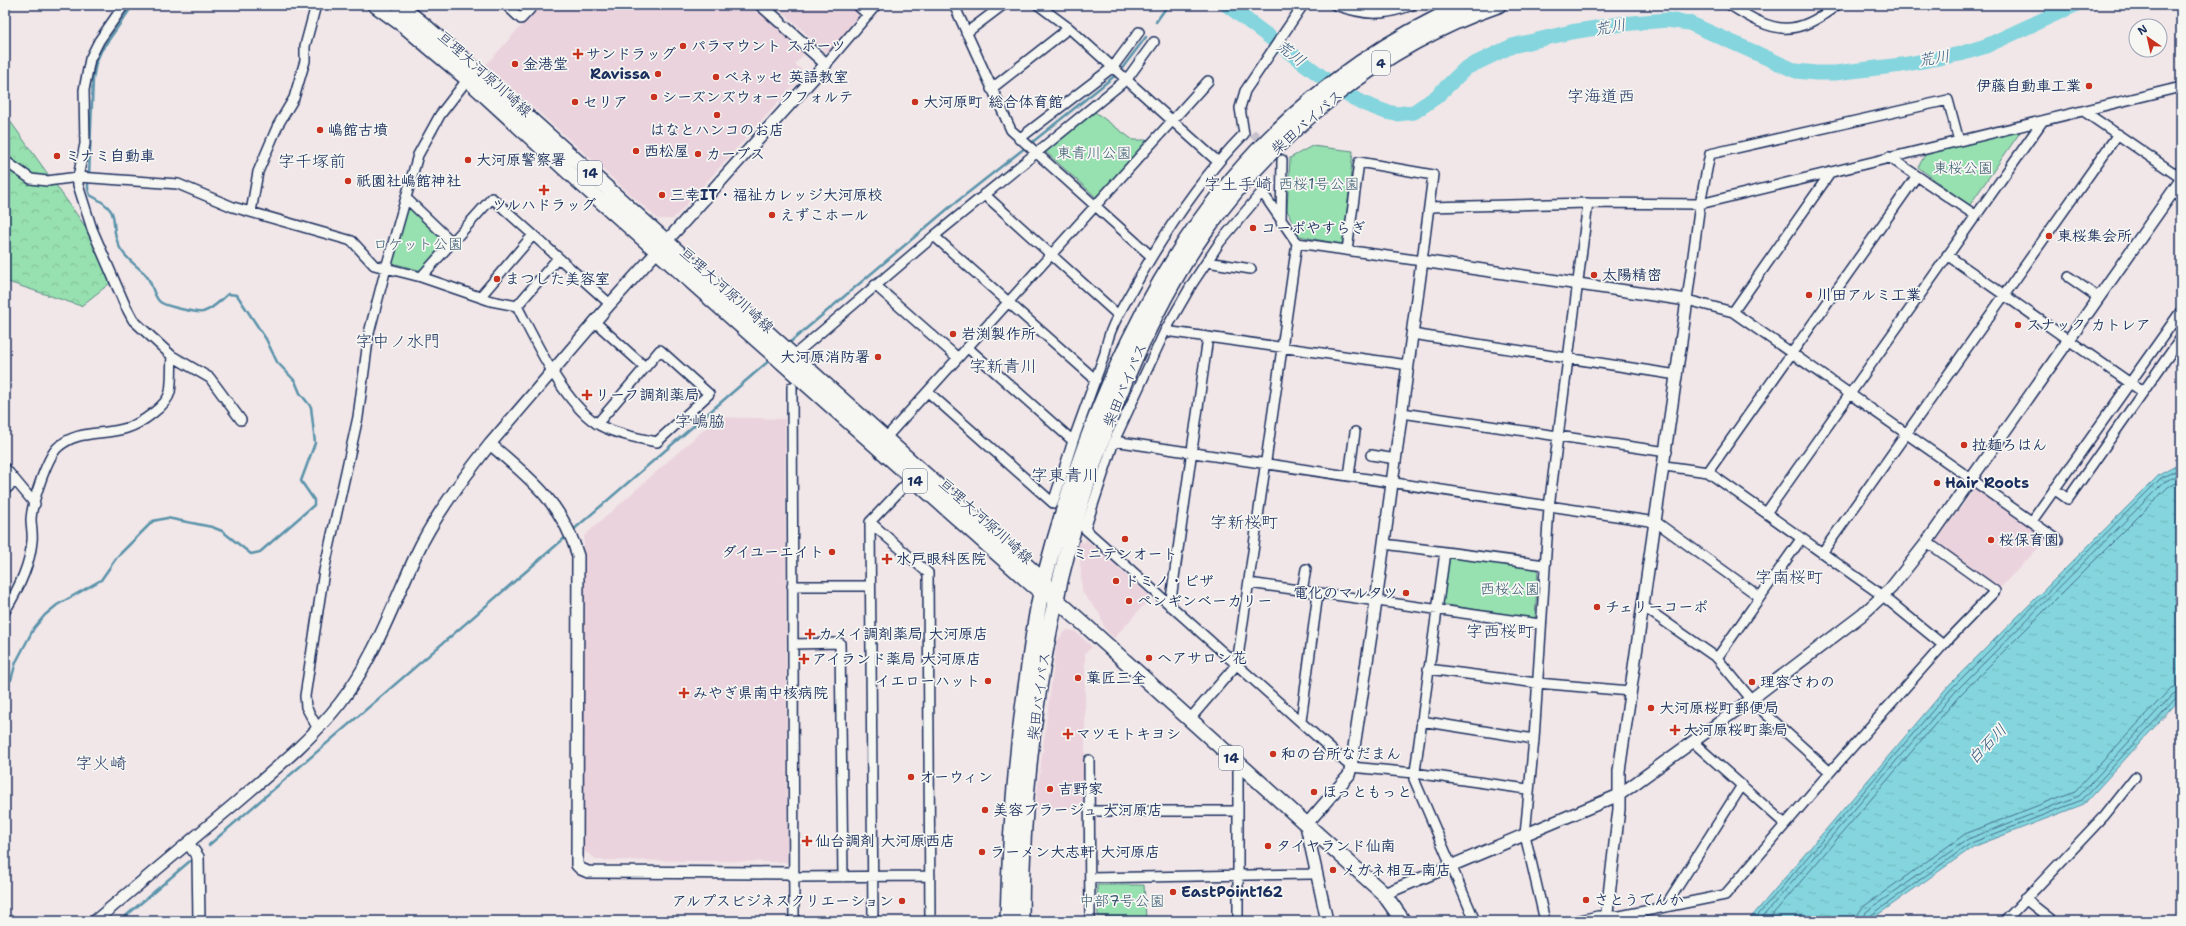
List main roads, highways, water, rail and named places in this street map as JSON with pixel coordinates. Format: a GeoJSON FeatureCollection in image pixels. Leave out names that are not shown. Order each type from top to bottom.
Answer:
{"type":"FeatureCollection","features":[{"type":"Feature","properties":{"kind":"highway","name":"柴田バイパス"},"geometry":{"type":"LineString","coordinates":[[1021,921],[1023,846],[1031,755],[1041,672],[1061,573],[1096,455],[1133,361],[1154,317],[1181,269],[1227,202],[1297,120],[1335,81],[1366,59],[1406,34],[1440,16],[1498,5]]}},
{"type":"Feature","properties":{"kind":"highway","name":"柴田バイパス"},"geometry":{"type":"LineString","coordinates":[[1008,921],[1012,823],[1019,730],[1042,587],[1087,438],[1125,347],[1152,293],[1181,247],[1215,199],[1248,160],[1297,120],[1382,62],[1432,34],[1467,11]]}},
{"type":"Feature","properties":{"kind":"main road","name":"亘理大河原川崎線"},"geometry":{"type":"LineString","coordinates":[[375,5],[471,75]]}},
{"type":"Feature","properties":{"kind":"main road","name":"亘理大河原川崎線"},"geometry":{"type":"LineString","coordinates":[[398,5],[471,75],[782,352],[1042,587]]}},
{"type":"Feature","properties":{"kind":"main road","name":"亘理大河原川崎線"},"geometry":{"type":"LineString","coordinates":[[881,443],[912,478],[1056,599],[1384,894],[1403,921]]}},
{"type":"Feature","properties":{"kind":"water","name":"白石川"},"geometry":{"type":"Polygon","coordinates":[[[2181,463],[2181,698],[2084,804],[1973,847],[1869,921],[1748,921],[1949,685],[2159,475],[2181,463]]]}},
{"type":"Feature","properties":{"kind":"waterway"},"geometry":{"type":"LineString","coordinates":[[89,175],[93,79],[96,63],[101,51],[133,5]]}},
{"type":"Feature","properties":{"kind":"waterway"},"geometry":{"type":"LineString","coordinates":[[1156,22],[1168,5]]}},
{"type":"Feature","properties":{"kind":"waterway","name":"荒川"},"geometry":{"type":"LineString","coordinates":[[1227,5],[1342,92],[1365,104],[1386,112],[1397,114],[1414,112],[1436,97],[1466,68],[1512,46],[1571,32],[1621,24],[1667,20],[1689,23],[1796,71],[1835,73],[1902,65],[1960,54],[1986,46],[2075,5]]}},
{"type":"Feature","properties":{"kind":"waterway"},"geometry":{"type":"LineString","coordinates":[[1120,71],[1146,37]]}},
{"type":"Feature","properties":{"kind":"waterway"},"geometry":{"type":"LineString","coordinates":[[1030,144],[1117,74]]}},
{"type":"Feature","properties":{"kind":"waterway"},"geometry":{"type":"LineString","coordinates":[[788,344],[950,207],[1026,147]]}},
{"type":"Feature","properties":{"kind":"waterway"},"geometry":{"type":"LineString","coordinates":[[5,683],[11,680],[16,662],[34,628],[45,615],[57,605],[101,580],[117,557],[153,521],[167,518],[212,527],[222,531],[251,554],[260,552],[314,505],[314,500],[301,481],[315,443],[311,407],[300,393],[295,381],[277,362],[266,339],[237,295],[228,294],[213,307],[203,312],[180,309],[159,301],[147,277],[122,252],[116,239],[114,218],[112,213],[101,202],[90,195],[88,180]]}},
{"type":"Feature","properties":{"kind":"waterway"},"geometry":{"type":"LineString","coordinates":[[572,531],[771,359]]}},
{"type":"Feature","properties":{"kind":"waterway"},"geometry":{"type":"LineString","coordinates":[[209,845],[567,536]]}},
{"type":"Feature","properties":{"kind":"waterway"},"geometry":{"type":"LineString","coordinates":[[120,921],[190,861]]}},
{"type":"Feature","properties":{"kind":"tunnel"},"geometry":{"type":"LineString","coordinates":[[1252,133],[1268,147]]}},
{"type":"Feature","properties":{"kind":"place","name":"パラマウント スポーツ"},"geometry":{"type":"Point","coordinates":[683,46]}},
{"type":"Feature","properties":{"kind":"place","name":"サンドラッグ"},"geometry":{"type":"Point","coordinates":[578,54]}},
{"type":"Feature","properties":{"kind":"place","name":"金港堂"},"geometry":{"type":"Point","coordinates":[515,64]}},
{"type":"Feature","properties":{"kind":"place","name":"Ravissa"},"geometry":{"type":"Point","coordinates":[658,74]}},
{"type":"Feature","properties":{"kind":"place","name":"ベネッセ 英語教室"},"geometry":{"type":"Point","coordinates":[716,77]}},
{"type":"Feature","properties":{"kind":"place","name":"伊藤自動車工業"},"geometry":{"type":"Point","coordinates":[2089,86]}},
{"type":"Feature","properties":{"kind":"place","name":"シーズンズウォークフォルテ"},"geometry":{"type":"Point","coordinates":[654,97]}},
{"type":"Feature","properties":{"kind":"place","name":"セリア"},"geometry":{"type":"Point","coordinates":[575,102]}},
{"type":"Feature","properties":{"kind":"place","name":"大河原町 総合体育館"},"geometry":{"type":"Point","coordinates":[915,102]}},
{"type":"Feature","properties":{"kind":"place","name":"はなとハンコのお店"},"geometry":{"type":"Point","coordinates":[717,115]}},
{"type":"Feature","properties":{"kind":"place","name":"嶋館古墳"},"geometry":{"type":"Point","coordinates":[320,130]}},
{"type":"Feature","properties":{"kind":"place","name":"西松屋"},"geometry":{"type":"Point","coordinates":[636,151]}},
{"type":"Feature","properties":{"kind":"place","name":"カーブス"},"geometry":{"type":"Point","coordinates":[698,154]}},
{"type":"Feature","properties":{"kind":"place","name":"ミナミ自動車"},"geometry":{"type":"Point","coordinates":[57,156]}},
{"type":"Feature","properties":{"kind":"place","name":"大河原警察署"},"geometry":{"type":"Point","coordinates":[468,160]}},
{"type":"Feature","properties":{"kind":"place","name":"祇園社嶋館神社"},"geometry":{"type":"Point","coordinates":[348,181]}},
{"type":"Feature","properties":{"kind":"place","name":"ツルハドラッグ"},"geometry":{"type":"Point","coordinates":[544,190]}},
{"type":"Feature","properties":{"kind":"place","name":"三幸IT・福祉カレッジ大河原校"},"geometry":{"type":"Point","coordinates":[662,195]}},
{"type":"Feature","properties":{"kind":"place","name":"えずこホール"},"geometry":{"type":"Point","coordinates":[772,215]}},
{"type":"Feature","properties":{"kind":"place","name":"コーポやすらぎ"},"geometry":{"type":"Point","coordinates":[1253,228]}},
{"type":"Feature","properties":{"kind":"place","name":"東桜集会所"},"geometry":{"type":"Point","coordinates":[2049,236]}},
{"type":"Feature","properties":{"kind":"place","name":"太陽精密"},"geometry":{"type":"Point","coordinates":[1594,275]}},
{"type":"Feature","properties":{"kind":"place","name":"まつした美容室"},"geometry":{"type":"Point","coordinates":[497,279]}},
{"type":"Feature","properties":{"kind":"place","name":"川田アルミ工業"},"geometry":{"type":"Point","coordinates":[1809,295]}},
{"type":"Feature","properties":{"kind":"place","name":"スナック カトレア"},"geometry":{"type":"Point","coordinates":[2018,325]}},
{"type":"Feature","properties":{"kind":"place","name":"岩渕製作所"},"geometry":{"type":"Point","coordinates":[953,334]}},
{"type":"Feature","properties":{"kind":"place","name":"大河原消防署"},"geometry":{"type":"Point","coordinates":[878,357]}},
{"type":"Feature","properties":{"kind":"place","name":"リーフ調剤薬局"},"geometry":{"type":"Point","coordinates":[587,395]}},
{"type":"Feature","properties":{"kind":"place","name":"拉麺ろはん"},"geometry":{"type":"Point","coordinates":[1964,445]}},
{"type":"Feature","properties":{"kind":"place","name":"Hair Roots"},"geometry":{"type":"Point","coordinates":[1937,483]}},
{"type":"Feature","properties":{"kind":"place","name":"ミニテンオート"},"geometry":{"type":"Point","coordinates":[1125,539]}},
{"type":"Feature","properties":{"kind":"place","name":"桜保育園"},"geometry":{"type":"Point","coordinates":[1991,540]}},
{"type":"Feature","properties":{"kind":"place","name":"ダイユーエイト"},"geometry":{"type":"Point","coordinates":[832,552]}},
{"type":"Feature","properties":{"kind":"place","name":"水戸眼科医院"},"geometry":{"type":"Point","coordinates":[887,559]}},
{"type":"Feature","properties":{"kind":"place","name":"ドミノ・ピザ"},"geometry":{"type":"Point","coordinates":[1116,581]}},
{"type":"Feature","properties":{"kind":"place","name":"電化のマルタツ"},"geometry":{"type":"Point","coordinates":[1406,593]}},
{"type":"Feature","properties":{"kind":"place","name":"ペンギンベーカリー"},"geometry":{"type":"Point","coordinates":[1129,601]}},
{"type":"Feature","properties":{"kind":"place","name":"チェリーコーポ"},"geometry":{"type":"Point","coordinates":[1597,607]}},
{"type":"Feature","properties":{"kind":"place","name":"カメイ調剤薬局 大河原店"},"geometry":{"type":"Point","coordinates":[810,634]}},
{"type":"Feature","properties":{"kind":"place","name":"ヘアサロン花"},"geometry":{"type":"Point","coordinates":[1149,658]}},
{"type":"Feature","properties":{"kind":"place","name":"アイランド薬局 大河原店"},"geometry":{"type":"Point","coordinates":[804,659]}},
{"type":"Feature","properties":{"kind":"place","name":"菓匠三全"},"geometry":{"type":"Point","coordinates":[1078,678]}},
{"type":"Feature","properties":{"kind":"place","name":"イエローハット"},"geometry":{"type":"Point","coordinates":[988,681]}},
{"type":"Feature","properties":{"kind":"place","name":"理容さわの"},"geometry":{"type":"Point","coordinates":[1752,682]}},
{"type":"Feature","properties":{"kind":"place","name":"みやぎ県南中核病院"},"geometry":{"type":"Point","coordinates":[684,693]}},
{"type":"Feature","properties":{"kind":"place","name":"大河原桜町郵便局"},"geometry":{"type":"Point","coordinates":[1651,708]}},
{"type":"Feature","properties":{"kind":"place","name":"大河原桜町薬局"},"geometry":{"type":"Point","coordinates":[1675,730]}},
{"type":"Feature","properties":{"kind":"place","name":"マツモトキヨシ"},"geometry":{"type":"Point","coordinates":[1068,734]}},
{"type":"Feature","properties":{"kind":"place","name":"和の台所なだまん"},"geometry":{"type":"Point","coordinates":[1273,754]}},
{"type":"Feature","properties":{"kind":"place","name":"オーウィン"},"geometry":{"type":"Point","coordinates":[911,777]}},
{"type":"Feature","properties":{"kind":"place","name":"吉野家"},"geometry":{"type":"Point","coordinates":[1050,789]}},
{"type":"Feature","properties":{"kind":"place","name":"ほっともっと"},"geometry":{"type":"Point","coordinates":[1314,792]}},
{"type":"Feature","properties":{"kind":"place","name":"美容ブラージュ 大河原店"},"geometry":{"type":"Point","coordinates":[985,810]}},
{"type":"Feature","properties":{"kind":"place","name":"仙台調剤 大河原西店"},"geometry":{"type":"Point","coordinates":[807,841]}},
{"type":"Feature","properties":{"kind":"place","name":"タイヤランド仙南"},"geometry":{"type":"Point","coordinates":[1268,846]}},
{"type":"Feature","properties":{"kind":"place","name":"ラーメン大志軒 大河原店"},"geometry":{"type":"Point","coordinates":[982,852]}},
{"type":"Feature","properties":{"kind":"place","name":"メガネ相互 南店"},"geometry":{"type":"Point","coordinates":[1333,870]}},
{"type":"Feature","properties":{"kind":"place","name":"EastPoint162"},"geometry":{"type":"Point","coordinates":[1173,892]}},
{"type":"Feature","properties":{"kind":"place","name":"さとうでんか"},"geometry":{"type":"Point","coordinates":[1586,900]}},
{"type":"Feature","properties":{"kind":"place","name":"アルプスビジネスクリエーション"},"geometry":{"type":"Point","coordinates":[902,901]}},
{"type":"Feature","properties":{"kind":"district","name":"字海道西"},"geometry":{"type":"Point","coordinates":[1601,96]}},
{"type":"Feature","properties":{"kind":"district","name":"字千塚前"},"geometry":{"type":"Point","coordinates":[312,161]}},
{"type":"Feature","properties":{"kind":"district","name":"字土手崎"},"geometry":{"type":"Point","coordinates":[1238,184]}},
{"type":"Feature","properties":{"kind":"district","name":"字中ノ水門"},"geometry":{"type":"Point","coordinates":[398,341]}},
{"type":"Feature","properties":{"kind":"district","name":"字新青川"},"geometry":{"type":"Point","coordinates":[1003,366]}},
{"type":"Feature","properties":{"kind":"district","name":"字嶋脇"},"geometry":{"type":"Point","coordinates":[700,421]}},
{"type":"Feature","properties":{"kind":"district","name":"字東青川"},"geometry":{"type":"Point","coordinates":[1065,475]}},
{"type":"Feature","properties":{"kind":"district","name":"字新桜町"},"geometry":{"type":"Point","coordinates":[1244,522]}},
{"type":"Feature","properties":{"kind":"district","name":"字南桜町"},"geometry":{"type":"Point","coordinates":[1789,577]}},
{"type":"Feature","properties":{"kind":"district","name":"字西桜町"},"geometry":{"type":"Point","coordinates":[1500,631]}},
{"type":"Feature","properties":{"kind":"district","name":"字火崎"},"geometry":{"type":"Point","coordinates":[101,763]}},
{"type":"Feature","properties":{"kind":"park label","name":"東青川公園"},"geometry":{"type":"Point","coordinates":[1094,153]}},
{"type":"Feature","properties":{"kind":"park label","name":"東桜公園"},"geometry":{"type":"Point","coordinates":[1963,168]}},
{"type":"Feature","properties":{"kind":"park label","name":"西桜1号公園"},"geometry":{"type":"Point","coordinates":[1319,184]}},
{"type":"Feature","properties":{"kind":"park label","name":"ロケット公園"},"geometry":{"type":"Point","coordinates":[418,244]}},
{"type":"Feature","properties":{"kind":"park label","name":"西桜公園"},"geometry":{"type":"Point","coordinates":[1510,589]}},
{"type":"Feature","properties":{"kind":"park label","name":"中部7号公園"},"geometry":{"type":"Point","coordinates":[1122,901]}}]}
